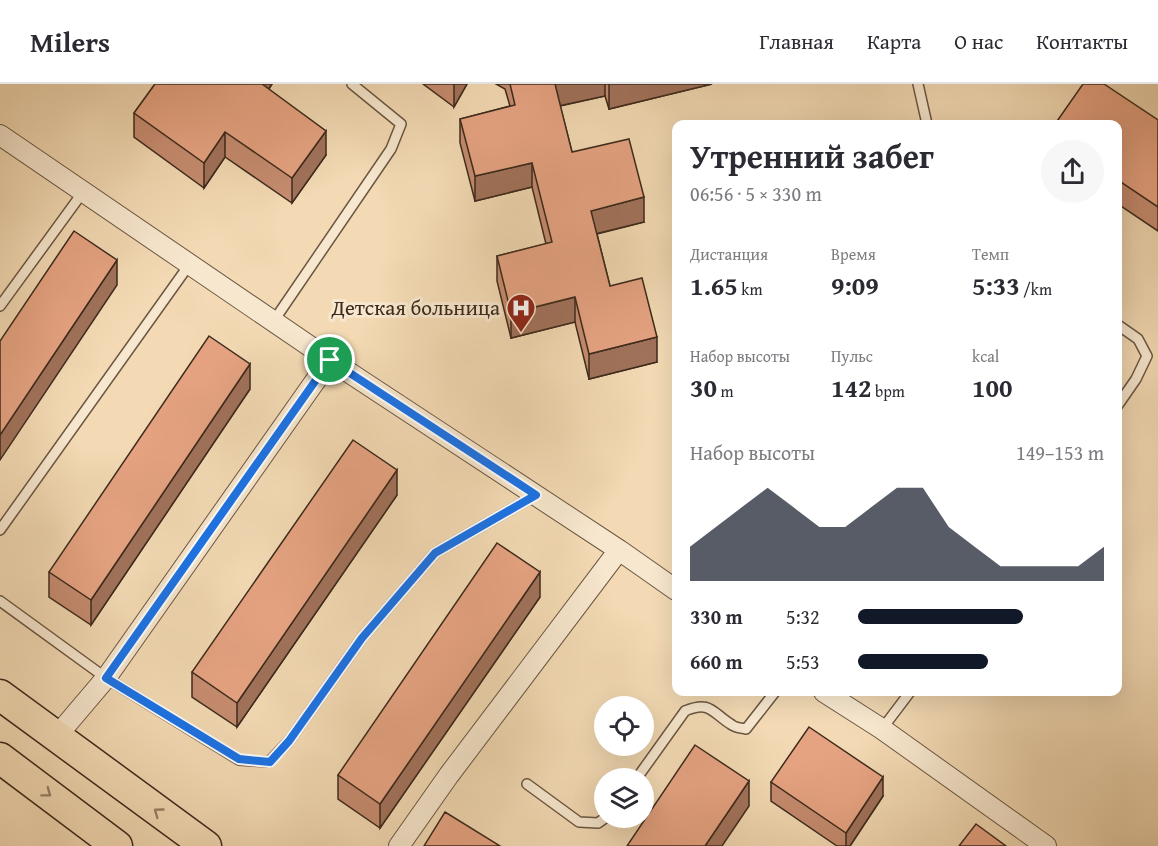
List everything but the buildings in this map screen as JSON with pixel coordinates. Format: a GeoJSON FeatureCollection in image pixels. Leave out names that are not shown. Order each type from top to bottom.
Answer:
{"type":"FeatureCollection","features":[{"type":"Feature","properties":{"kind":"main road"},"geometry":{"type":"LineString","coordinates":[[0,695],[206,846]]}},
{"type":"Feature","properties":{"kind":"main road"},"geometry":{"type":"LineString","coordinates":[[0,758],[117,846]]}},
{"type":"Feature","properties":{"kind":"street"},"geometry":{"type":"LineString","coordinates":[[0,135],[273,322],[672,587]]}},
{"type":"Feature","properties":{"kind":"street"},"geometry":{"type":"LineString","coordinates":[[56,737],[106,678],[330,360]]}},
{"type":"Feature","properties":{"kind":"street"},"geometry":{"type":"LineString","coordinates":[[399,846],[449,775],[619,550]]}},
{"type":"Feature","properties":{"kind":"street"},"geometry":{"type":"LineString","coordinates":[[830,696],[882,729],[1046,846]]}},
{"type":"Feature","properties":{"kind":"lane"},"geometry":{"type":"LineString","coordinates":[[273,322],[391,149],[401,124],[352,84]]}},
{"type":"Feature","properties":{"kind":"lane"},"geometry":{"type":"LineString","coordinates":[[918,84],[926,120]]}},
{"type":"Feature","properties":{"kind":"lane"},"geometry":{"type":"LineString","coordinates":[[0,306],[82,192]]}},
{"type":"Feature","properties":{"kind":"lane"},"geometry":{"type":"LineString","coordinates":[[0,530],[189,265]]}},
{"type":"Feature","properties":{"kind":"lane"},"geometry":{"type":"LineString","coordinates":[[1122,328],[1138,339],[1147,356],[1136,379],[1122,399]]}},
{"type":"Feature","properties":{"kind":"lane"},"geometry":{"type":"LineString","coordinates":[[0,601],[106,678],[239,759],[270,762],[289,741],[362,638],[435,553],[536,495]]}},
{"type":"Feature","properties":{"kind":"lane"},"geometry":{"type":"LineString","coordinates":[[644,768],[685,711],[697,706],[708,707],[734,727],[746,729],[772,696]]}},
{"type":"Feature","properties":{"kind":"lane"},"geometry":{"type":"LineString","coordinates":[[882,729],[907,696]]}},
{"type":"Feature","properties":{"kind":"lane"},"geometry":{"type":"LineString","coordinates":[[527,784],[579,822],[594,823]]}},
{"type":"Feature","properties":{"kind":"place","name":"Детская больница"},"geometry":{"type":"Point","coordinates":[521,334]}},
{"type":"Feature","properties":{"kind":"route"},"geometry":{"type":"LineString","coordinates":[[330,360],[536,495],[435,553],[362,638],[289,741],[270,762],[239,759],[106,678],[330,360]]}}]}
